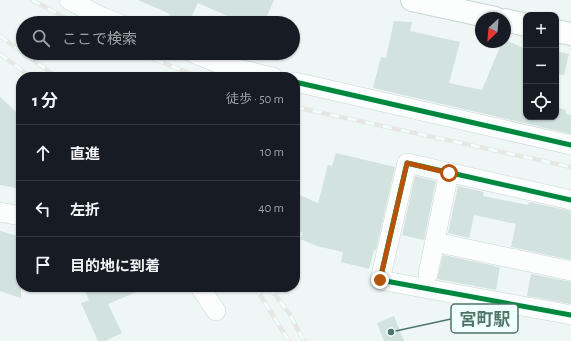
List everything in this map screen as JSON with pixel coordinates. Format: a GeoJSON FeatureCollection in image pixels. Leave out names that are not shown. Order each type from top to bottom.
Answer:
{"type":"FeatureCollection","features":[{"type":"Feature","properties":{"kind":"street"},"geometry":{"type":"LineString","coordinates":[[69,0],[100,16]]}},
{"type":"Feature","properties":{"kind":"street"},"geometry":{"type":"LineString","coordinates":[[412,0],[475,14]]}},
{"type":"Feature","properties":{"kind":"street"},"geometry":{"type":"LineString","coordinates":[[511,21],[523,24]]}},
{"type":"Feature","properties":{"kind":"street"},"geometry":{"type":"LineString","coordinates":[[559,32],[571,34]]}},
{"type":"Feature","properties":{"kind":"street"},"geometry":{"type":"LineString","coordinates":[[210,60],[225,66],[251,72]]}},
{"type":"Feature","properties":{"kind":"street"},"geometry":{"type":"LineString","coordinates":[[300,83],[571,145]]}},
{"type":"Feature","properties":{"kind":"street"},"geometry":{"type":"LineString","coordinates":[[571,200],[407,163],[380,280],[571,315]]}},
{"type":"Feature","properties":{"kind":"street"},"geometry":{"type":"LineString","coordinates":[[428,274],[449,173]]}},
{"type":"Feature","properties":{"kind":"street"},"geometry":{"type":"LineString","coordinates":[[0,212],[16,215]]}},
{"type":"Feature","properties":{"kind":"street"},"geometry":{"type":"LineString","coordinates":[[435,242],[571,271]]}},
{"type":"Feature","properties":{"kind":"street"},"geometry":{"type":"LineString","coordinates":[[203,292],[216,311]]}},
{"type":"Feature","properties":{"kind":"building"},"geometry":{"type":"Polygon","coordinates":[[[138,0],[274,0],[267,16],[228,16],[198,3],[192,16],[169,16],[170,14],[138,0]]]}},
{"type":"Feature","properties":{"kind":"building"},"geometry":{"type":"Polygon","coordinates":[[[394,21],[412,22],[410,31],[460,42],[449,83],[482,90],[500,48],[511,48],[511,43],[523,48],[523,120],[559,120],[559,108],[566,110],[566,114],[571,115],[571,134],[373,88],[381,57],[386,58],[394,21]]]}},
{"type":"Feature","properties":{"kind":"building"},"geometry":{"type":"Polygon","coordinates":[[[559,52],[569,54],[564,75],[559,74],[559,52]]]}},
{"type":"Feature","properties":{"kind":"building"},"geometry":{"type":"Polygon","coordinates":[[[0,97],[16,111],[16,188],[0,185],[0,97]]]}},
{"type":"Feature","properties":{"kind":"building"},"geometry":{"type":"Polygon","coordinates":[[[336,153],[395,167],[376,250],[374,250],[369,269],[341,262],[343,252],[317,246],[300,239],[303,233],[300,232],[300,195],[318,203],[328,165],[332,166],[336,153]]]}},
{"type":"Feature","properties":{"kind":"building"},"geometry":{"type":"Polygon","coordinates":[[[415,176],[436,181],[424,240],[402,235],[415,176]]]}},
{"type":"Feature","properties":{"kind":"building"},"geometry":{"type":"Polygon","coordinates":[[[458,186],[484,192],[483,196],[528,205],[529,202],[571,211],[571,260],[511,247],[516,224],[474,215],[469,238],[448,233],[458,186]]]}},
{"type":"Feature","properties":{"kind":"building"},"geometry":{"type":"Polygon","coordinates":[[[0,231],[16,236],[16,292],[21,292],[21,298],[0,291],[0,231]]]}},
{"type":"Feature","properties":{"kind":"building"},"geometry":{"type":"Polygon","coordinates":[[[443,255],[500,267],[496,290],[437,279],[443,255]]]}},
{"type":"Feature","properties":{"kind":"building"},"geometry":{"type":"Polygon","coordinates":[[[531,274],[571,282],[571,304],[527,296],[531,274]]]}},
{"type":"Feature","properties":{"kind":"building"},"geometry":{"type":"Polygon","coordinates":[[[85,292],[136,292],[108,304],[122,333],[105,341],[98,341],[81,303],[89,300],[85,292]]]}},
{"type":"Feature","properties":{"kind":"building"},"geometry":{"type":"Polygon","coordinates":[[[394,316],[404,341],[384,341],[377,323],[394,316]]]}},
{"type":"Feature","properties":{"kind":"railway"},"geometry":{"type":"LineString","coordinates":[[32,0],[62,16]]}},
{"type":"Feature","properties":{"kind":"railway"},"geometry":{"type":"LineString","coordinates":[[0,36],[16,48]]}},
{"type":"Feature","properties":{"kind":"railway"},"geometry":{"type":"LineString","coordinates":[[0,54],[24,72]]}},
{"type":"Feature","properties":{"kind":"railway"},"geometry":{"type":"LineString","coordinates":[[33,60],[50,72]]}},
{"type":"Feature","properties":{"kind":"railway"},"geometry":{"type":"LineString","coordinates":[[156,60],[186,72]]}},
{"type":"Feature","properties":{"kind":"railway"},"geometry":{"type":"LineString","coordinates":[[300,108],[571,167]]}},
{"type":"Feature","properties":{"kind":"railway"},"geometry":{"type":"LineString","coordinates":[[258,292],[289,341]]}},
{"type":"Feature","properties":{"kind":"railway"},"geometry":{"type":"LineString","coordinates":[[273,292],[289,313],[304,341]]}},
{"type":"Feature","properties":{"kind":"cycle path"},"geometry":{"type":"LineString","coordinates":[[300,83],[571,145]]}},
{"type":"Feature","properties":{"kind":"cycle path"},"geometry":{"type":"LineString","coordinates":[[571,200],[407,163],[380,280],[571,315]]}},
{"type":"Feature","properties":{"kind":"place","name":"宮町駅"},"geometry":{"type":"Point","coordinates":[391,332]}},
{"type":"Feature","properties":{"kind":"route"},"geometry":{"type":"LineString","coordinates":[[380,280],[407,163],[449,173]]}}]}
